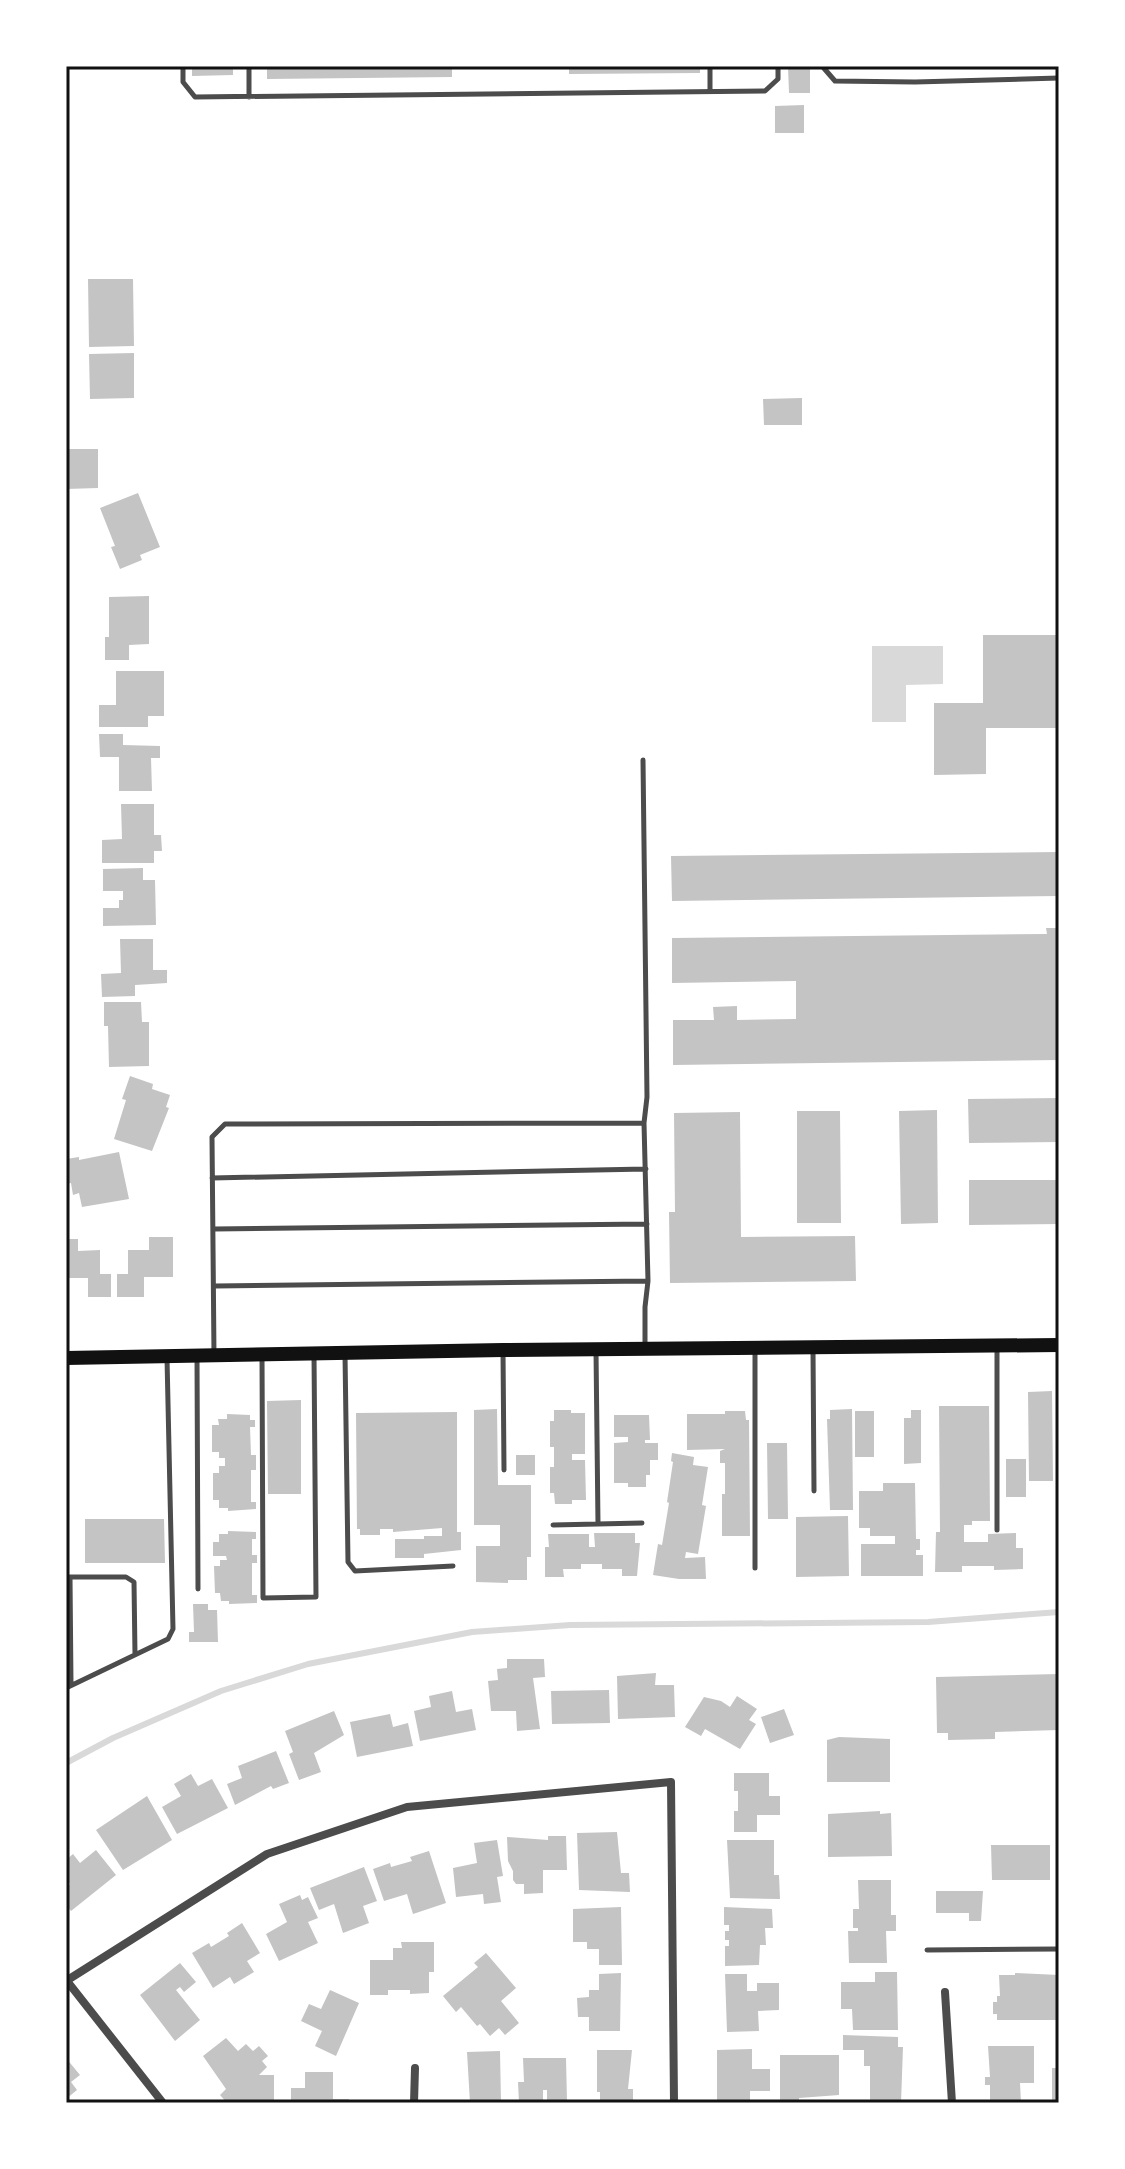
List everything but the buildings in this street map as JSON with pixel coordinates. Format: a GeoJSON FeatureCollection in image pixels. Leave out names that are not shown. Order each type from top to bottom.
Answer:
{"type":"FeatureCollection","features":[{"type":"Feature","properties":{"kind":"main road"},"geometry":{"type":"LineString","coordinates":[[66,1358],[1059,1345]]}},
{"type":"Feature","properties":{"kind":"street"},"geometry":{"type":"LineString","coordinates":[[163,2103],[66,1981],[267,1854],[407,1807],[671,1782],[674,2103]]}},
{"type":"Feature","properties":{"kind":"street"},"geometry":{"type":"LineString","coordinates":[[945,1992],[952,2103]]}},
{"type":"Feature","properties":{"kind":"street"},"geometry":{"type":"LineString","coordinates":[[414,2103],[415,2068]]}},
{"type":"Feature","properties":{"kind":"lane"},"geometry":{"type":"LineString","coordinates":[[183,66],[183,82],[195,97],[765,91],[778,79],[778,66]]}},
{"type":"Feature","properties":{"kind":"lane"},"geometry":{"type":"LineString","coordinates":[[249,66],[249,97]]}},
{"type":"Feature","properties":{"kind":"lane"},"geometry":{"type":"LineString","coordinates":[[710,66],[710,91]]}},
{"type":"Feature","properties":{"kind":"lane"},"geometry":{"type":"LineString","coordinates":[[822,66],[835,81],[1059,78]]}},
{"type":"Feature","properties":{"kind":"lane"},"geometry":{"type":"LineString","coordinates":[[643,760],[647,1097],[644,1123],[648,1281],[645,1349]]}},
{"type":"Feature","properties":{"kind":"lane"},"geometry":{"type":"LineString","coordinates":[[214,1356],[212,1137],[225,1124],[644,1123]]}},
{"type":"Feature","properties":{"kind":"lane"},"geometry":{"type":"LineString","coordinates":[[212,1178],[646,1169]]}},
{"type":"Feature","properties":{"kind":"lane"},"geometry":{"type":"LineString","coordinates":[[214,1229],[647,1224]]}},
{"type":"Feature","properties":{"kind":"lane"},"geometry":{"type":"LineString","coordinates":[[215,1286],[648,1281]]}},
{"type":"Feature","properties":{"kind":"lane"},"geometry":{"type":"LineString","coordinates":[[997,1345],[997,1530]]}},
{"type":"Feature","properties":{"kind":"lane"},"geometry":{"type":"LineString","coordinates":[[813,1348],[814,1491]]}},
{"type":"Feature","properties":{"kind":"lane"},"geometry":{"type":"LineString","coordinates":[[755,1349],[755,1568]]}},
{"type":"Feature","properties":{"kind":"lane"},"geometry":{"type":"LineString","coordinates":[[503,1350],[504,1470]]}},
{"type":"Feature","properties":{"kind":"lane"},"geometry":{"type":"LineString","coordinates":[[596,1350],[598,1524]]}},
{"type":"Feature","properties":{"kind":"lane"},"geometry":{"type":"LineString","coordinates":[[262,1354],[263,1598],[316,1597],[314,1353]]}},
{"type":"Feature","properties":{"kind":"lane"},"geometry":{"type":"LineString","coordinates":[[345,1353],[348,1562],[355,1571],[453,1566]]}},
{"type":"Feature","properties":{"kind":"lane"},"geometry":{"type":"LineString","coordinates":[[197,1356],[198,1589]]}},
{"type":"Feature","properties":{"kind":"lane"},"geometry":{"type":"LineString","coordinates":[[135,1655],[134,1582],[126,1577],[68,1577],[68,1687],[135,1655],[168,1639],[173,1629],[167,1357]]}},
{"type":"Feature","properties":{"kind":"lane"},"geometry":{"type":"LineString","coordinates":[[553,1525],[642,1523]]}},
{"type":"Feature","properties":{"kind":"lane"},"geometry":{"type":"LineString","coordinates":[[927,1950],[1059,1949]]}},
{"type":"Feature","properties":{"kind":"shaded area"},"geometry":{"type":"Polygon","coordinates":[[[872,646],[943,646],[943,684],[906,685],[906,722],[872,722],[872,646]]]}},
{"type":"Feature","properties":{"kind":"waterway"},"geometry":{"type":"LineString","coordinates":[[66,1763],[113,1738],[221,1691],[308,1664],[472,1632],[570,1625],[928,1622],[1059,1612]]}}]}
